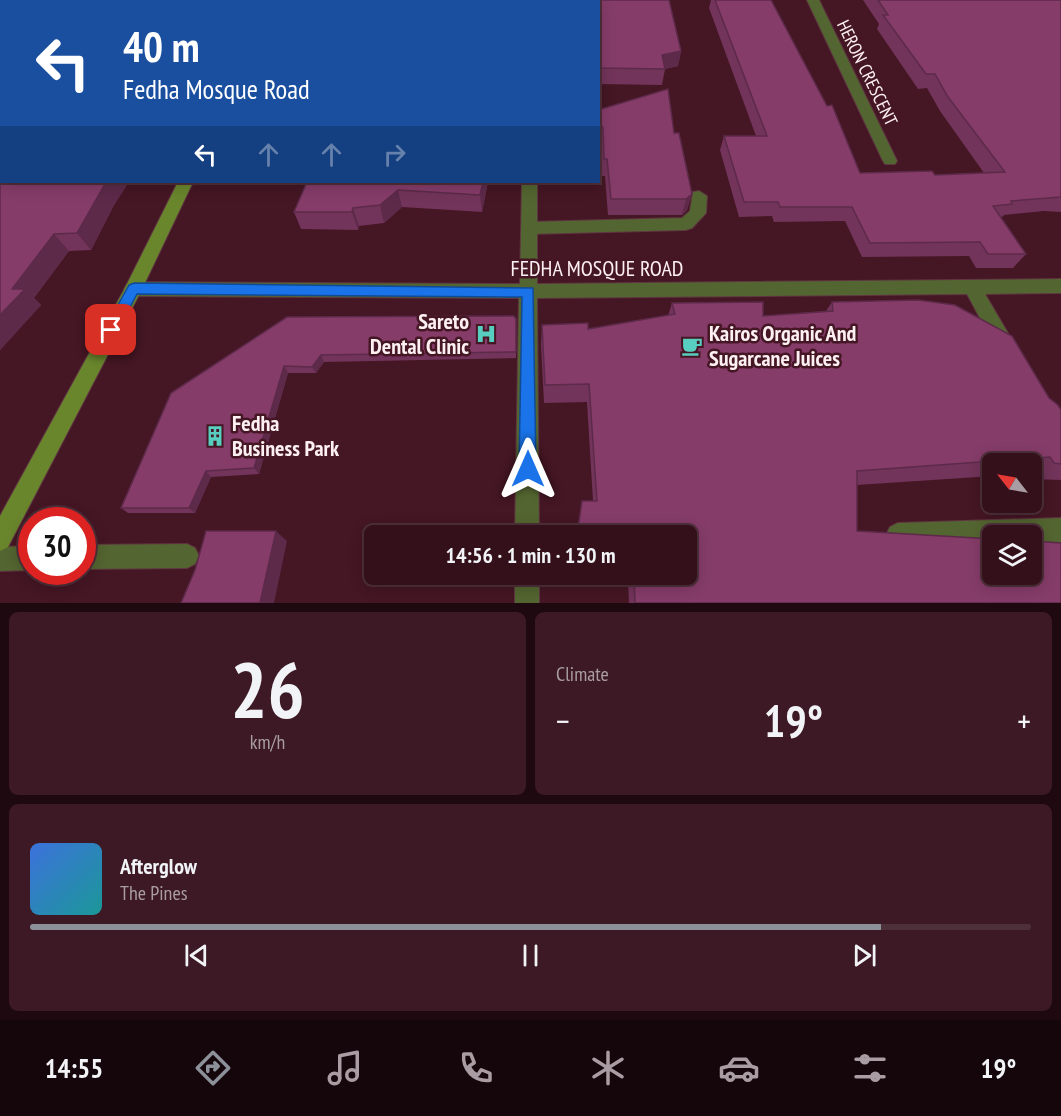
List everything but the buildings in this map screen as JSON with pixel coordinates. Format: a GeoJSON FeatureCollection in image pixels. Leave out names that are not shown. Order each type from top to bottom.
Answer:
{"type":"FeatureCollection","features":[{"type":"Feature","properties":{"kind":"street","name":"HERON CRESCENT"},"geometry":{"type":"LineString","coordinates":[[813,0],[890,161]]}},
{"type":"Feature","properties":{"kind":"street"},"geometry":{"type":"LineString","coordinates":[[0,539],[134,288],[185,183]]}},
{"type":"Feature","properties":{"kind":"street"},"geometry":{"type":"LineString","coordinates":[[527,525],[529,183]]}},
{"type":"Feature","properties":{"kind":"street"},"geometry":{"type":"LineString","coordinates":[[529,228],[686,224],[698,213],[699,196]]}},
{"type":"Feature","properties":{"kind":"street","name":"FEDHA MOSQUE ROAD"},"geometry":{"type":"LineString","coordinates":[[134,288],[529,291],[1061,286]]}},
{"type":"Feature","properties":{"kind":"street"},"geometry":{"type":"LineString","coordinates":[[973,288],[1017,367]]}},
{"type":"Feature","properties":{"kind":"street"},"geometry":{"type":"LineString","coordinates":[[898,535],[1061,530]]}},
{"type":"Feature","properties":{"kind":"street"},"geometry":{"type":"LineString","coordinates":[[96,557],[187,556]]}},
{"type":"Feature","properties":{"kind":"street"},"geometry":{"type":"LineString","coordinates":[[0,559],[18,558]]}},
{"type":"Feature","properties":{"kind":"street"},"geometry":{"type":"LineString","coordinates":[[527,585],[527,603]]}},
{"type":"Feature","properties":{"kind":"place","name":"Sareto Dental Clinic"},"geometry":{"type":"Point","coordinates":[486,334]}},
{"type":"Feature","properties":{"kind":"place","name":"Kairos Organic And Sugarcane Juices"},"geometry":{"type":"Point","coordinates":[692,346]}},
{"type":"Feature","properties":{"kind":"place","name":"Fedha Business Park"},"geometry":{"type":"Point","coordinates":[215,436]}},
{"type":"Feature","properties":{"kind":"route"},"geometry":{"type":"LineString","coordinates":[[111,330],[134,288],[529,291],[528,469]]}}]}
